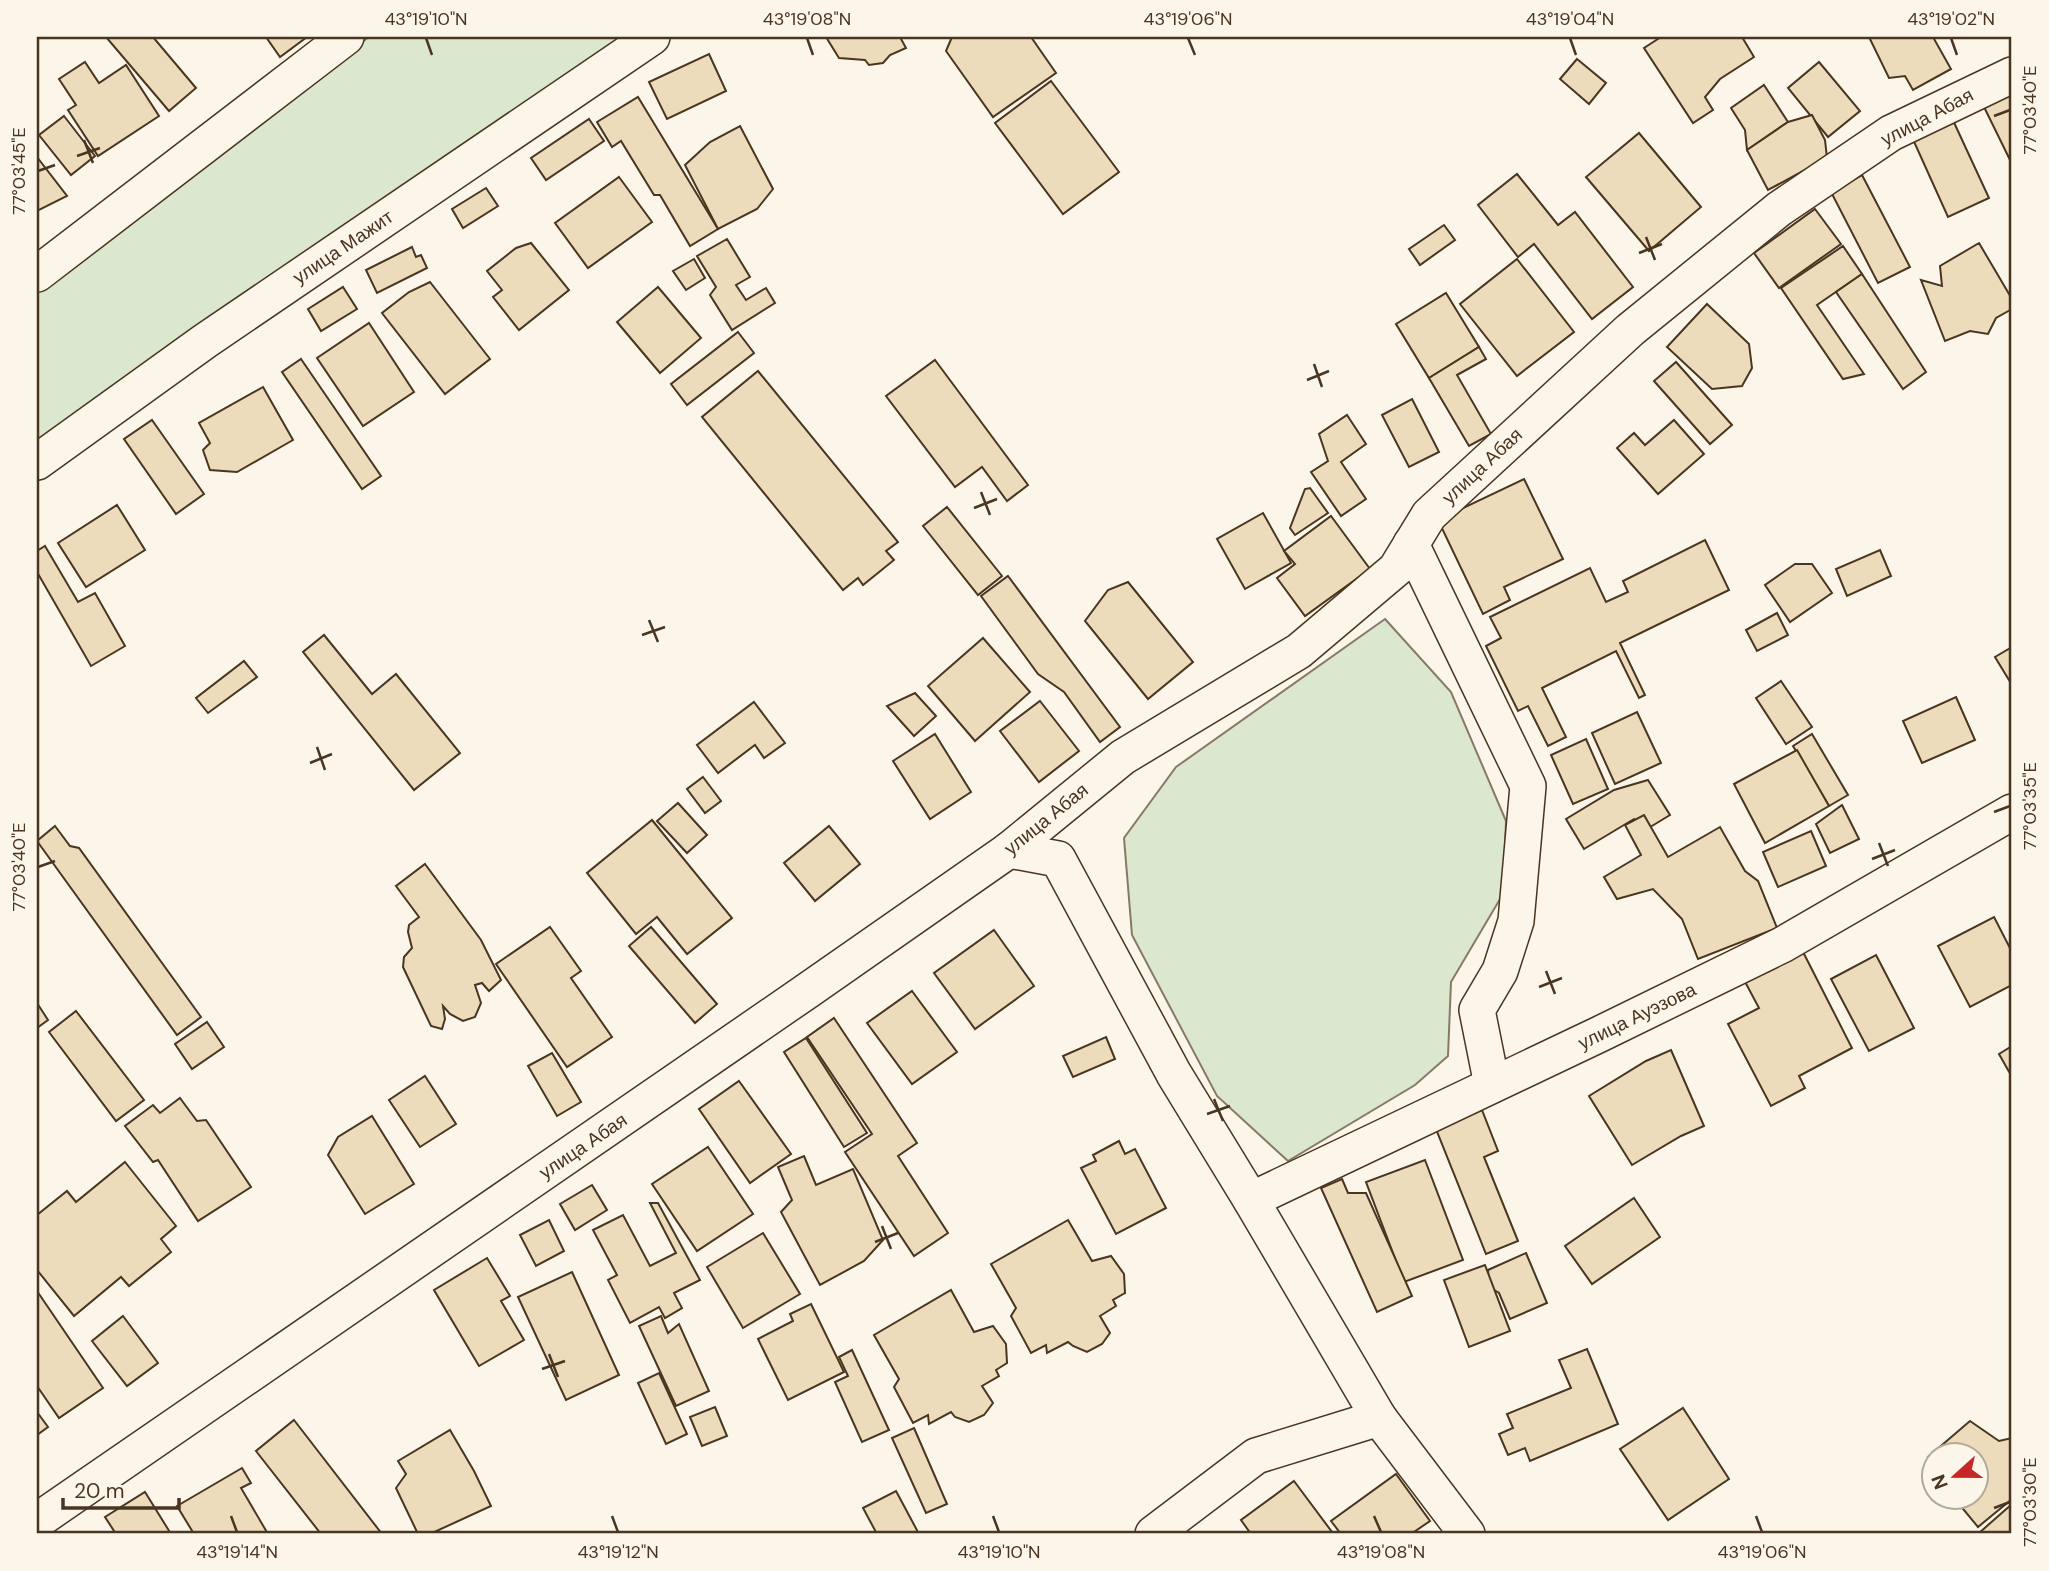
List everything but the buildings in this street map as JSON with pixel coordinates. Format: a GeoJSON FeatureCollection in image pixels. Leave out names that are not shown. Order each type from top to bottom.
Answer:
{"type":"FeatureCollection","features":[{"type":"Feature","properties":{"kind":"street"},"geometry":{"type":"LineString","coordinates":[[37,274],[255,104],[346,37]]}},
{"type":"Feature","properties":{"kind":"street","name":"улица Мажит"},"geometry":{"type":"LineString","coordinates":[[37,462],[205,341],[652,37]]}},
{"type":"Feature","properties":{"kind":"street","name":"улица Абая"},"geometry":{"type":"LineString","coordinates":[[37,1521],[1009,850],[1124,757],[1299,651],[1396,569],[1429,515],[1630,330],[1779,209],[1891,133],[2012,75]]}},
{"type":"Feature","properties":{"kind":"street"},"geometry":{"type":"LineString","coordinates":[[1411,544],[1528,786],[1516,921],[1500,971],[1477,1010],[1492,1085]]}},
{"type":"Feature","properties":{"kind":"street","name":"улица Ауэзова"},"geometry":{"type":"LineString","coordinates":[[1251,1200],[1782,945],[2012,812]]}},
{"type":"Feature","properties":{"kind":"street"},"geometry":{"type":"LineString","coordinates":[[1009,850],[1058,859],[1174,1074],[1379,1418],[1467,1534]]}},
{"type":"Feature","properties":{"kind":"street"},"geometry":{"type":"LineString","coordinates":[[1153,1534],[1256,1457],[1379,1418]]}},
{"type":"Feature","properties":{"kind":"green space"},"geometry":{"type":"Polygon","coordinates":[[[369,37],[663,37],[37,474],[37,281],[369,37]]]}},
{"type":"Feature","properties":{"kind":"green space"},"geometry":{"type":"Polygon","coordinates":[[[1385,619],[1451,692],[1506,821],[1503,894],[1451,982],[1448,1056],[1415,1085],[1288,1161],[1217,1096],[1132,935],[1124,838],[1176,767],[1385,619]]]}}]}
